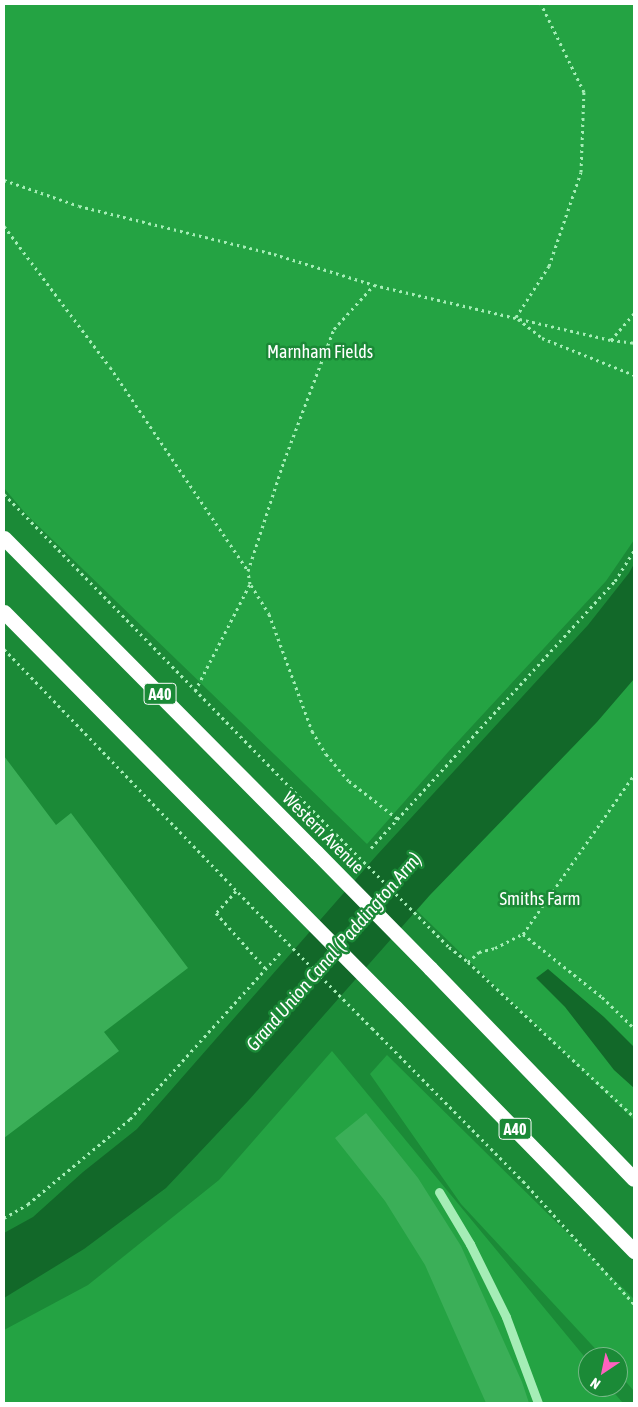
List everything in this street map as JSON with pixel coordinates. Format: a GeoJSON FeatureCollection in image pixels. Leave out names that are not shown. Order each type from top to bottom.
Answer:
{"type":"FeatureCollection","features":[{"type":"Feature","properties":{"kind":"highway","name":"Western Avenue"},"geometry":{"type":"LineString","coordinates":[[4,538],[316,852],[634,1179]]}},
{"type":"Feature","properties":{"kind":"highway","name":"A40"},"geometry":{"type":"LineString","coordinates":[[4,612],[634,1251]]}},
{"type":"Feature","properties":{"kind":"lane"},"geometry":{"type":"LineString","coordinates":[[438,1192],[470,1244],[506,1317],[538,1403]]}},
{"type":"Feature","properties":{"kind":"path"},"geometry":{"type":"LineString","coordinates":[[516,317],[549,266],[581,172],[584,92],[541,4]]}},
{"type":"Feature","properties":{"kind":"path"},"geometry":{"type":"LineString","coordinates":[[4,180],[79,206],[274,254],[374,285],[611,340],[634,343]]}},
{"type":"Feature","properties":{"kind":"path"},"geometry":{"type":"LineString","coordinates":[[4,226],[110,367],[248,571],[250,584],[269,614],[312,731],[326,754],[349,781],[398,819]]}},
{"type":"Feature","properties":{"kind":"path"},"geometry":{"type":"LineString","coordinates":[[248,571],[284,461],[334,329],[374,285]]}},
{"type":"Feature","properties":{"kind":"path"},"geometry":{"type":"LineString","coordinates":[[611,340],[634,314]]}},
{"type":"Feature","properties":{"kind":"path"},"geometry":{"type":"LineString","coordinates":[[516,317],[542,338],[634,375]]}},
{"type":"Feature","properties":{"kind":"path"},"geometry":{"type":"LineString","coordinates":[[4,494],[194,691],[449,947],[468,962],[634,1117]]}},
{"type":"Feature","properties":{"kind":"path"},"geometry":{"type":"LineString","coordinates":[[371,848],[615,581],[634,550]]}},
{"type":"Feature","properties":{"kind":"path"},"geometry":{"type":"LineString","coordinates":[[194,691],[250,584]]}},
{"type":"Feature","properties":{"kind":"path"},"geometry":{"type":"LineString","coordinates":[[4,649],[236,891],[523,1181],[634,1304]]}},
{"type":"Feature","properties":{"kind":"path"},"geometry":{"type":"LineString","coordinates":[[468,962],[479,952],[496,948],[523,934],[634,775]]}},
{"type":"Feature","properties":{"kind":"path"},"geometry":{"type":"LineString","coordinates":[[236,891],[216,913],[266,969]]}},
{"type":"Feature","properties":{"kind":"path"},"geometry":{"type":"LineString","coordinates":[[523,934],[602,997],[634,1028]]}},
{"type":"Feature","properties":{"kind":"path"},"geometry":{"type":"LineString","coordinates":[[4,1218],[28,1204],[130,1119],[280,953]]}},
{"type":"Feature","properties":{"kind":"green space","name":"Marnham Fields"},"geometry":{"type":"Polygon","coordinates":[[[4,4],[634,4],[634,540],[606,581],[449,751],[367,844],[26,514],[4,488],[4,4]]]}},
{"type":"Feature","properties":{"kind":"green space","name":"Smiths Farm"},"geometry":{"type":"Polygon","coordinates":[[[634,658],[634,1120],[408,902],[634,658]]]}},
{"type":"Feature","properties":{"kind":"green space"},"geometry":{"type":"Polygon","coordinates":[[[332,1051],[578,1349],[578,1397],[618,1397],[623,1403],[4,1403],[4,1330],[88,1285],[219,1180],[332,1051]]]}},
{"type":"Feature","properties":{"kind":"green space"},"geometry":{"type":"Polygon","coordinates":[[[387,1055],[634,1299],[634,1391],[628,1384],[628,1347],[594,1347],[461,1204],[370,1074],[387,1055]]]}},
{"type":"Feature","properties":{"kind":"water","name":"Grand Union Canal (Paddington Arm)"},"geometry":{"type":"Polygon","coordinates":[[[634,564],[634,679],[597,722],[430,895],[248,1101],[166,1188],[84,1249],[4,1298],[4,1233],[33,1217],[83,1172],[137,1129],[377,855],[588,625],[634,564]]]}},
{"type":"Feature","properties":{"kind":"water"},"geometry":{"type":"Polygon","coordinates":[[[548,969],[604,1017],[634,1047],[634,1088],[614,1070],[565,1007],[536,978],[548,969]]]}},
{"type":"Feature","properties":{"kind":"building"},"geometry":{"type":"Polygon","coordinates":[[[4,756],[56,825],[71,813],[188,968],[104,1032],[119,1051],[4,1138],[4,756]]]}},
{"type":"Feature","properties":{"kind":"building"},"geometry":{"type":"Polygon","coordinates":[[[366,1113],[418,1178],[461,1246],[522,1382],[529,1403],[486,1403],[425,1265],[385,1201],[335,1138],[366,1113]]]}}]}
